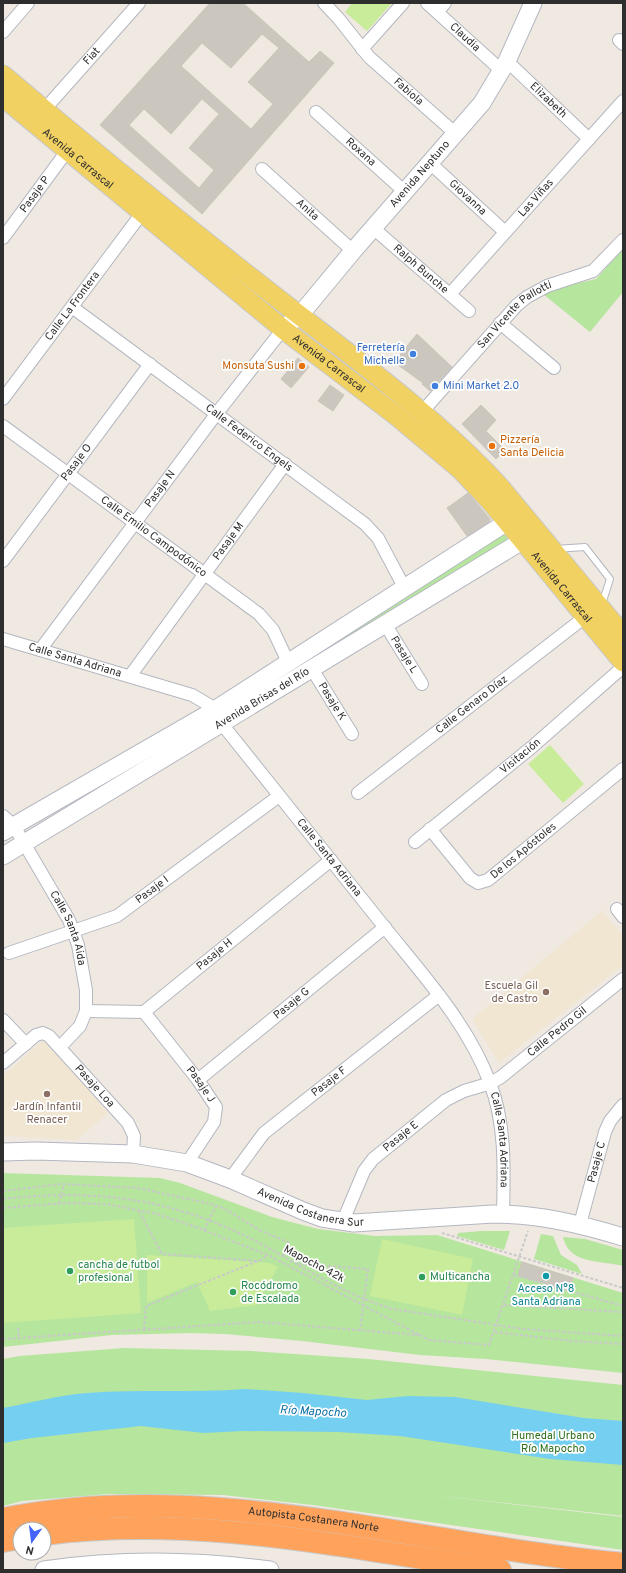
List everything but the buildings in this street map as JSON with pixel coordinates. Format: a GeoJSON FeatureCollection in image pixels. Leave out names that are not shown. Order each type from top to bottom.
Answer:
{"type":"FeatureCollection","features":[{"type":"Feature","properties":{"kind":"highway","name":"Autopista Costanera Norte"},"geometry":{"type":"LineString","coordinates":[[3,1519],[43,1512],[121,1505],[218,1508],[299,1517],[623,1564]]}},
{"type":"Feature","properties":{"kind":"highway","name":"Autopista Costanera Norte"},"geometry":{"type":"LineString","coordinates":[[52,1533],[140,1527],[221,1530],[500,1570]]}},
{"type":"Feature","properties":{"kind":"main road","name":"Avenida Carrascal"},"geometry":{"type":"LineString","coordinates":[[3,75],[165,210],[422,412],[485,471],[552,549],[623,662]]}},
{"type":"Feature","properties":{"kind":"main road","name":"Avenida Carrascal"},"geometry":{"type":"LineString","coordinates":[[3,97],[282,329],[398,418],[477,485],[522,541],[593,612],[623,635]]}},
{"type":"Feature","properties":{"kind":"main road"},"geometry":{"type":"LineString","coordinates":[[398,418],[410,418],[422,412]]}},
{"type":"Feature","properties":{"kind":"street"},"geometry":{"type":"LineString","coordinates":[[3,32],[28,3]]}},
{"type":"Feature","properties":{"kind":"street","name":"Fiat"},"geometry":{"type":"LineString","coordinates":[[44,110],[139,3]]}},
{"type":"Feature","properties":{"kind":"street"},"geometry":{"type":"LineString","coordinates":[[362,49],[402,3]]}},
{"type":"Feature","properties":{"kind":"street","name":"Claudia"},"geometry":{"type":"LineString","coordinates":[[427,3],[441,8],[504,66]]}},
{"type":"Feature","properties":{"kind":"street","name":"Avenida Neptuno"},"geometry":{"type":"LineString","coordinates":[[282,329],[300,315],[353,251],[482,103],[504,66],[533,3]]}},
{"type":"Feature","properties":{"kind":"street","name":"Fabiola"},"geometry":{"type":"LineString","coordinates":[[331,5],[362,49],[456,134]]}},
{"type":"Feature","properties":{"kind":"street","name":"Elizabeth"},"geometry":{"type":"LineString","coordinates":[[504,66],[589,139]]}},
{"type":"Feature","properties":{"kind":"street","name":"Las Viñas"},"geometry":{"type":"LineString","coordinates":[[450,294],[623,101]]}},
{"type":"Feature","properties":{"kind":"street","name":"Roxana"},"geometry":{"type":"LineString","coordinates":[[316,112],[404,192]]}},
{"type":"Feature","properties":{"kind":"street","name":"Pasaje P"},"geometry":{"type":"LineString","coordinates":[[3,238],[67,151]]}},
{"type":"Feature","properties":{"kind":"street","name":"Giovanna"},"geometry":{"type":"LineString","coordinates":[[430,163],[506,232]]}},
{"type":"Feature","properties":{"kind":"street","name":"Anita"},"geometry":{"type":"LineString","coordinates":[[262,169],[353,251]]}},
{"type":"Feature","properties":{"kind":"street","name":"Calle La Frontera"},"geometry":{"type":"LineString","coordinates":[[3,399],[142,213]]}},
{"type":"Feature","properties":{"kind":"street","name":"Ralph Bunche"},"geometry":{"type":"LineString","coordinates":[[373,228],[469,311]]}},
{"type":"Feature","properties":{"kind":"street","name":"San Vicente Pallotti"},"geometry":{"type":"LineString","coordinates":[[422,412],[517,305],[539,289],[593,271],[623,240]]}},
{"type":"Feature","properties":{"kind":"street","name":"Calle Federico Engels"},"geometry":{"type":"LineString","coordinates":[[72,307],[369,528],[378,538],[404,587]]}},
{"type":"Feature","properties":{"kind":"street"},"geometry":{"type":"LineString","coordinates":[[500,323],[554,368]]}},
{"type":"Feature","properties":{"kind":"street","name":"Pasaje N"},"geometry":{"type":"LineString","coordinates":[[40,650],[282,329]]}},
{"type":"Feature","properties":{"kind":"street","name":"Pasaje O"},"geometry":{"type":"LineString","coordinates":[[3,561],[150,364]]}},
{"type":"Feature","properties":{"kind":"street","name":"Calle Emilio Campodónico"},"geometry":{"type":"LineString","coordinates":[[3,426],[264,618],[273,630],[288,662]]}},
{"type":"Feature","properties":{"kind":"street","name":"Pasaje M"},"geometry":{"type":"LineString","coordinates":[[130,676],[285,464]]}},
{"type":"Feature","properties":{"kind":"street","name":"Avenida Brisas del Río"},"geometry":{"type":"LineString","coordinates":[[3,856],[217,717],[288,662],[507,522]]}},
{"type":"Feature","properties":{"kind":"street","name":"Avenida Brisas del Río"},"geometry":{"type":"LineString","coordinates":[[7,825],[312,669],[522,541]]}},
{"type":"Feature","properties":{"kind":"street","name":"Calle Genaro Díaz"},"geometry":{"type":"LineString","coordinates":[[358,793],[593,612]]}},
{"type":"Feature","properties":{"kind":"street","name":"Pasaje L"},"geometry":{"type":"LineString","coordinates":[[385,624],[422,684]]}},
{"type":"Feature","properties":{"kind":"street","name":"Calle Santa Adriana"},"geometry":{"type":"LineString","coordinates":[[3,639],[198,697],[217,717],[439,995],[472,1044],[491,1083],[498,1111],[502,1139],[504,1214]]}},
{"type":"Feature","properties":{"kind":"street","name":"Visitación"},"geometry":{"type":"LineString","coordinates":[[415,842],[532,747],[623,667]]}},
{"type":"Feature","properties":{"kind":"street","name":"Pasaje K"},"geometry":{"type":"LineString","coordinates":[[312,669],[352,734]]}},
{"type":"Feature","properties":{"kind":"street","name":"De los Apóstoles"},"geometry":{"type":"LineString","coordinates":[[430,829],[470,878],[478,883],[488,880],[623,769]]}},
{"type":"Feature","properties":{"kind":"street","name":"Pasaje I"},"geometry":{"type":"LineString","coordinates":[[9,953],[110,919],[123,912],[279,796]]}},
{"type":"Feature","properties":{"kind":"street","name":"Calle Santa Aida"},"geometry":{"type":"LineString","coordinates":[[7,825],[25,843],[74,930],[86,990],[86,1011],[80,1026],[60,1046]]}},
{"type":"Feature","properties":{"kind":"street","name":"Pasaje H"},"geometry":{"type":"LineString","coordinates":[[144,1012],[331,860]]}},
{"type":"Feature","properties":{"kind":"street","name":"Pasaje G"},"geometry":{"type":"LineString","coordinates":[[198,1080],[385,927]]}},
{"type":"Feature","properties":{"kind":"street","name":"Calle Pedro Gil"},"geometry":{"type":"LineString","coordinates":[[491,1083],[623,979]]}},
{"type":"Feature","properties":{"kind":"street","name":"Pasaje F"},"geometry":{"type":"LineString","coordinates":[[230,1179],[264,1134],[439,995]]}},
{"type":"Feature","properties":{"kind":"street"},"geometry":{"type":"LineString","coordinates":[[86,1011],[144,1012]]}},
{"type":"Feature","properties":{"kind":"street","name":"Pasaje J"},"geometry":{"type":"LineString","coordinates":[[144,1012],[198,1080],[214,1102],[217,1112],[214,1122],[187,1163]]}},
{"type":"Feature","properties":{"kind":"street"},"geometry":{"type":"LineString","coordinates":[[3,1020],[26,1044],[3,1064]]}},
{"type":"Feature","properties":{"kind":"street","name":"Pasaje Loa"},"geometry":{"type":"LineString","coordinates":[[26,1044],[36,1035],[46,1034],[60,1046],[128,1123],[134,1136],[133,1154]]}},
{"type":"Feature","properties":{"kind":"street","name":"Pasaje E"},"geometry":{"type":"LineString","coordinates":[[343,1221],[364,1171],[372,1159],[451,1096],[491,1083]]}},
{"type":"Feature","properties":{"kind":"street","name":"Pasaje C"},"geometry":{"type":"LineString","coordinates":[[580,1224],[605,1132],[610,1121],[623,1105]]}},
{"type":"Feature","properties":{"kind":"street","name":"Avenida Costanera Sur"},"geometry":{"type":"LineString","coordinates":[[3,1152],[133,1154],[187,1163],[230,1179],[303,1211],[322,1218],[343,1221],[365,1223],[504,1214],[551,1218],[580,1224],[623,1237]]}},
{"type":"Feature","properties":{"kind":"street"},"geometry":{"type":"LineString","coordinates":[[44,1570],[179,1562],[270,1570]]}},
{"type":"Feature","properties":{"kind":"lane"},"geometry":{"type":"LineString","coordinates":[[552,549],[585,547],[610,578],[593,612]]}},
{"type":"Feature","properties":{"kind":"path"},"geometry":{"type":"LineString","coordinates":[[59,1204],[64,1184]]}},
{"type":"Feature","properties":{"kind":"path"},"geometry":{"type":"LineString","coordinates":[[3,1191],[64,1184],[138,1188],[216,1206],[259,1230],[290,1243],[283,1256]]}},
{"type":"Feature","properties":{"kind":"path","name":"Mapocho 42k"},"geometry":{"type":"LineString","coordinates":[[3,1199],[45,1194],[62,1194],[93,1195],[137,1200],[177,1209],[240,1234],[364,1298],[393,1309],[523,1329],[623,1336]]}},
{"type":"Feature","properties":{"kind":"path"},"geometry":{"type":"LineString","coordinates":[[3,1208],[59,1204],[106,1204],[157,1214],[204,1230],[268,1255],[429,1340],[489,1345],[495,1332],[529,1228]]}},
{"type":"Feature","properties":{"kind":"path"},"geometry":{"type":"LineString","coordinates":[[204,1230],[216,1206]]}},
{"type":"Feature","properties":{"kind":"path"},"geometry":{"type":"LineString","coordinates":[[139,1211],[162,1254],[260,1261]]}},
{"type":"Feature","properties":{"kind":"path"},"geometry":{"type":"LineString","coordinates":[[437,1231],[623,1288]]}},
{"type":"Feature","properties":{"kind":"path"},"geometry":{"type":"LineString","coordinates":[[144,1329],[146,1306],[260,1261],[268,1255]]}},
{"type":"Feature","properties":{"kind":"path"},"geometry":{"type":"LineString","coordinates":[[297,1264],[368,1269],[360,1330]]}},
{"type":"Feature","properties":{"kind":"path"},"geometry":{"type":"LineString","coordinates":[[514,1275],[623,1306]]}},
{"type":"Feature","properties":{"kind":"path"},"geometry":{"type":"LineString","coordinates":[[504,1305],[623,1312]]}},
{"type":"Feature","properties":{"kind":"path"},"geometry":{"type":"LineString","coordinates":[[3,1339],[259,1322],[421,1336]]}},
{"type":"Feature","properties":{"kind":"path"},"geometry":{"type":"LineString","coordinates":[[18,1328],[19,1338]]}},
{"type":"Feature","properties":{"kind":"path"},"geometry":{"type":"LineString","coordinates":[[495,1332],[572,1341],[623,1344]]}},
{"type":"Feature","properties":{"kind":"shaded area","name":"Escuela Gil de Castro"},"geometry":{"type":"Polygon","coordinates":[[[602,911],[623,936],[623,965],[499,1063],[472,1019],[602,911]]]}},
{"type":"Feature","properties":{"kind":"shaded area","name":"Jardín Infantil Renacer"},"geometry":{"type":"Polygon","coordinates":[[[45,1039],[108,1113],[76,1140],[3,1136],[3,1076],[45,1039]]]}},
{"type":"Feature","properties":{"kind":"green space"},"geometry":{"type":"Polygon","coordinates":[[[352,3],[392,3],[367,31],[345,12],[352,3]]]}},
{"type":"Feature","properties":{"kind":"green space"},"geometry":{"type":"Polygon","coordinates":[[[623,249],[623,292],[590,332],[543,294],[553,289],[596,279],[623,249]]]}},
{"type":"Feature","properties":{"kind":"green space"},"geometry":{"type":"Polygon","coordinates":[[[503,533],[508,537],[507,541],[230,713],[350,629],[503,533]]]}},
{"type":"Feature","properties":{"kind":"green space"},"geometry":{"type":"Polygon","coordinates":[[[550,745],[584,784],[563,803],[528,764],[550,745]]]}},
{"type":"Feature","properties":{"kind":"green space"},"geometry":{"type":"Polygon","coordinates":[[[3,1173],[160,1178],[180,1183],[272,1217],[318,1229],[375,1236],[437,1235],[623,1293],[623,1373],[486,1359],[420,1355],[302,1341],[225,1334],[190,1333],[112,1335],[3,1347],[3,1173]]]}},
{"type":"Feature","properties":{"kind":"green space","name":"cancha de futbol profesional"},"geometry":{"type":"Polygon","coordinates":[[[134,1219],[141,1313],[3,1323],[3,1228],[134,1219]]]}},
{"type":"Feature","properties":{"kind":"green space"},"geometry":{"type":"Polygon","coordinates":[[[510,1231],[504,1250],[457,1236],[458,1233],[510,1231]]]}},
{"type":"Feature","properties":{"kind":"green space"},"geometry":{"type":"Polygon","coordinates":[[[541,1234],[553,1236],[561,1255],[577,1265],[582,1274],[534,1259],[541,1234]]]}},
{"type":"Feature","properties":{"kind":"green space"},"geometry":{"type":"Polygon","coordinates":[[[563,1237],[585,1239],[623,1250],[623,1266],[596,1262],[579,1257],[566,1246],[563,1237]]]}},
{"type":"Feature","properties":{"kind":"green space","name":"Multicancha"},"geometry":{"type":"Polygon","coordinates":[[[382,1239],[473,1259],[462,1315],[370,1296],[382,1239]]]}},
{"type":"Feature","properties":{"kind":"green space","name":"Rocódromo de Escalada"},"geometry":{"type":"Polygon","coordinates":[[[147,1255],[270,1263],[278,1267],[256,1305],[210,1311],[197,1282],[147,1303],[147,1255]]]}},
{"type":"Feature","properties":{"kind":"green space","name":"Humedal Urbano Río Mapocho"},"geometry":{"type":"Polygon","coordinates":[[[124,1348],[251,1351],[368,1359],[623,1385],[623,1516],[424,1494],[623,1517],[623,1550],[313,1505],[223,1495],[108,1494],[22,1501],[3,1506],[3,1359],[20,1356],[124,1348]]]}},
{"type":"Feature","properties":{"kind":"water","name":"Río Mapocho"},"geometry":{"type":"Polygon","coordinates":[[[245,1389],[303,1393],[367,1400],[408,1396],[455,1397],[584,1418],[623,1421],[623,1465],[550,1459],[400,1436],[338,1432],[243,1431],[204,1433],[141,1426],[32,1438],[3,1443],[3,1408],[56,1397],[87,1393],[245,1389]]]}},
{"type":"Feature","properties":{"kind":"place","name":"Ferretería Michelle"},"geometry":{"type":"Point","coordinates":[413,354]}},
{"type":"Feature","properties":{"kind":"place","name":"Monsuta Sushi"},"geometry":{"type":"Point","coordinates":[302,366]}},
{"type":"Feature","properties":{"kind":"place","name":"Mini Market 2.0"},"geometry":{"type":"Point","coordinates":[435,386]}},
{"type":"Feature","properties":{"kind":"place","name":"Pizzería Santa Delicia"},"geometry":{"type":"Point","coordinates":[492,446]}},
{"type":"Feature","properties":{"kind":"place","name":"Escuela Gil de Castro"},"geometry":{"type":"Point","coordinates":[546,992]}},
{"type":"Feature","properties":{"kind":"place","name":"Jardín Infantil Renacer"},"geometry":{"type":"Point","coordinates":[47,1094]}},
{"type":"Feature","properties":{"kind":"place","name":"cancha de futbol profesional"},"geometry":{"type":"Point","coordinates":[70,1271]}},
{"type":"Feature","properties":{"kind":"place","name":"Acceso N°8 Santa Adriana"},"geometry":{"type":"Point","coordinates":[546,1276]}},
{"type":"Feature","properties":{"kind":"place","name":"Multicancha"},"geometry":{"type":"Point","coordinates":[422,1277]}},
{"type":"Feature","properties":{"kind":"place","name":"Rocódromo de Escalada"},"geometry":{"type":"Point","coordinates":[233,1292]}}]}
